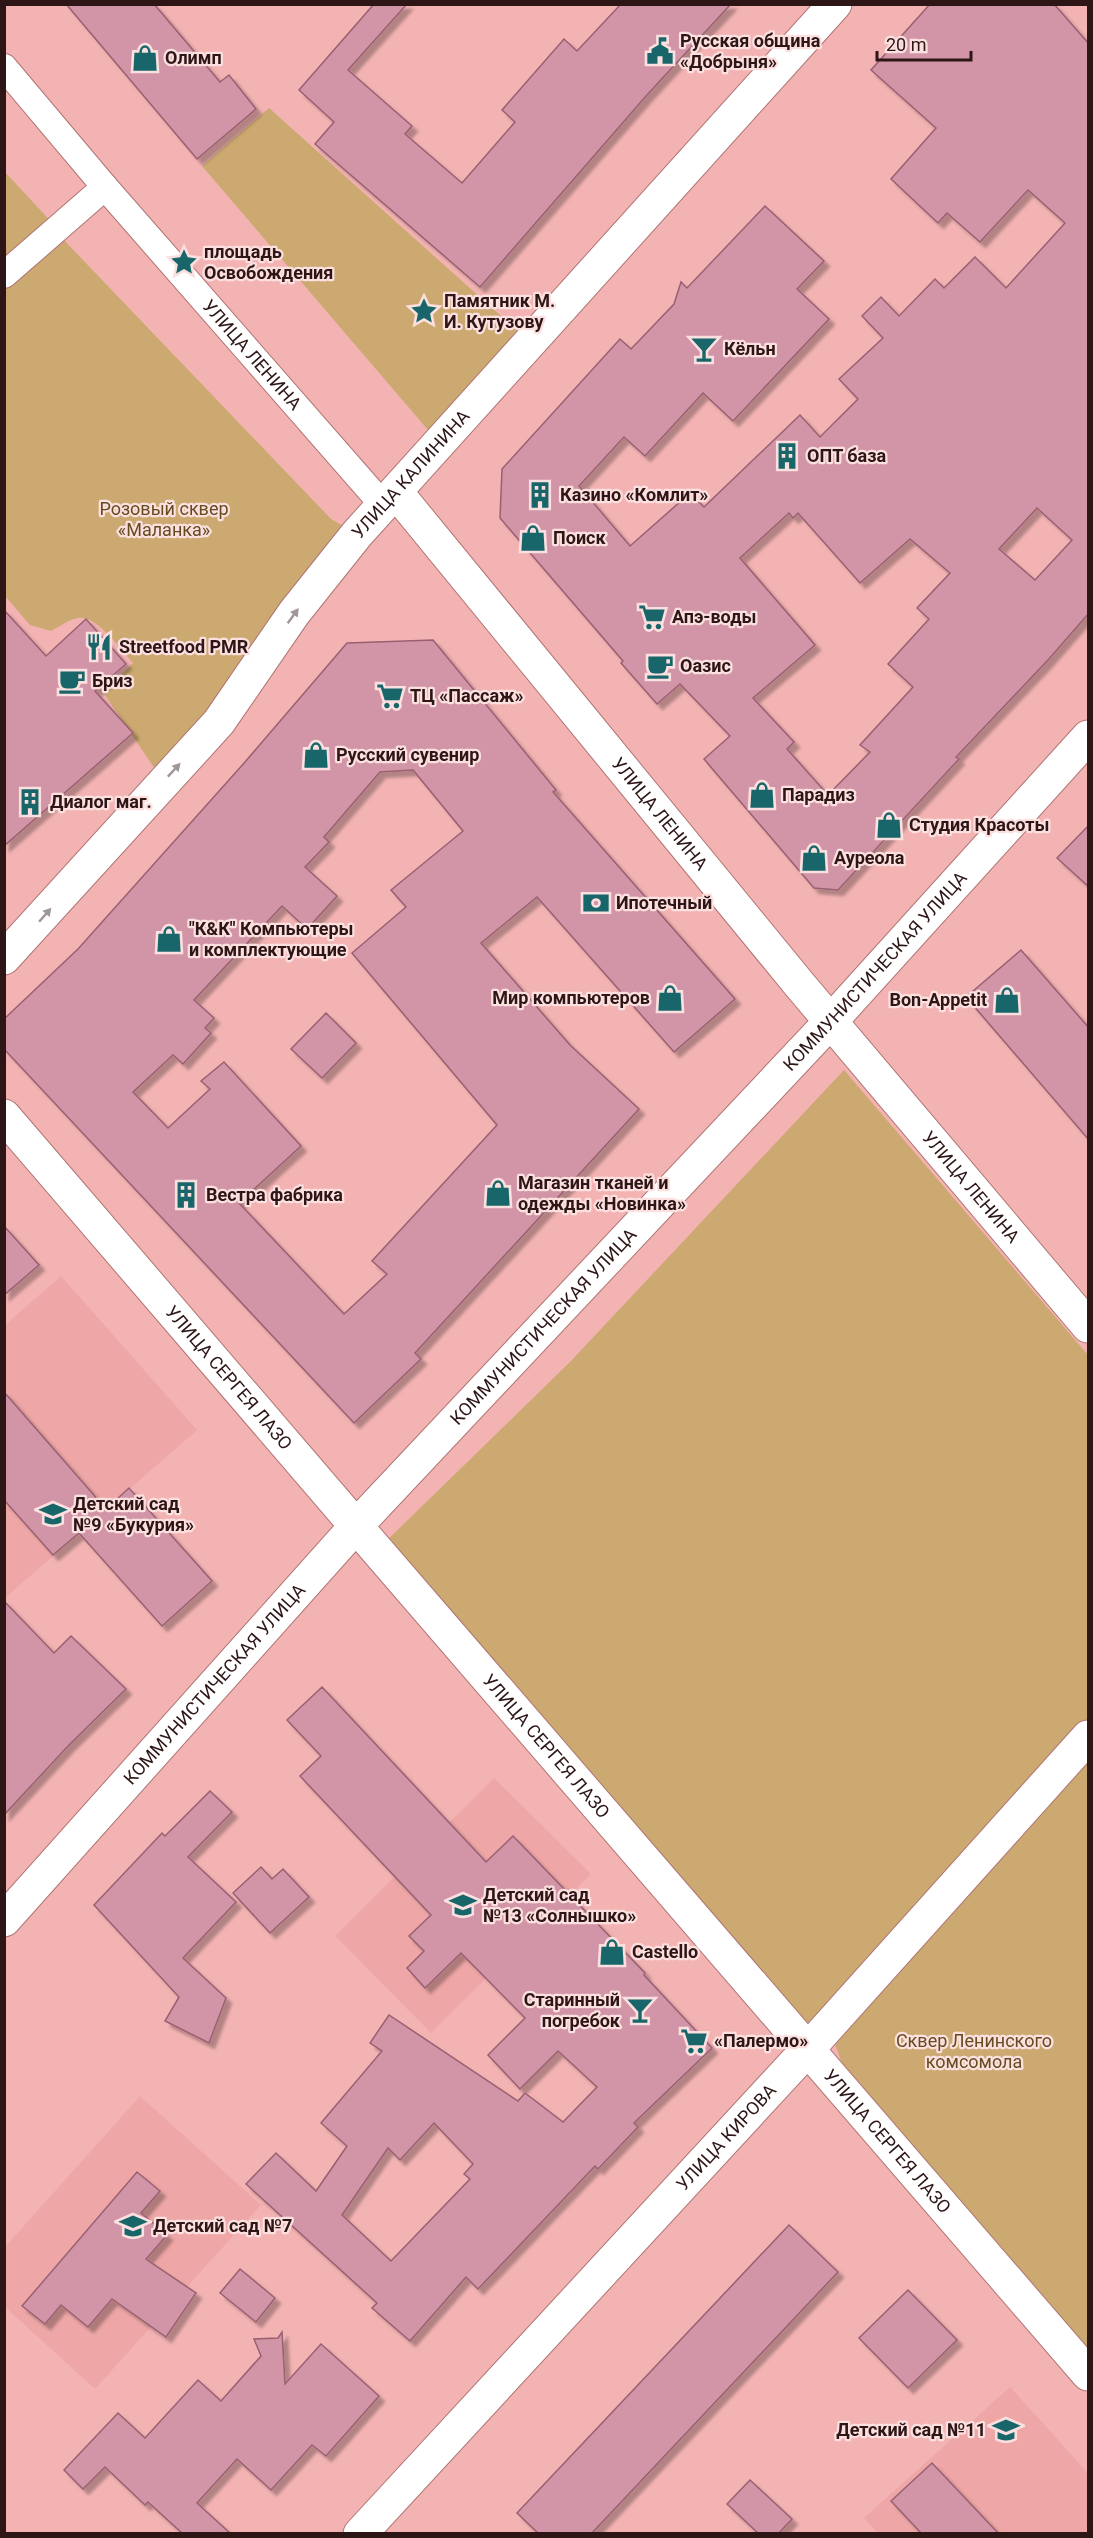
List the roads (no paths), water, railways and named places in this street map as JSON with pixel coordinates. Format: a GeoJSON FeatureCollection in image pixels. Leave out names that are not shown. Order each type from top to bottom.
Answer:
{"type":"FeatureCollection","features":[{"type":"Feature","properties":{"kind":"street","name":"УЛИЦА КАЛИНИНА"},"geometry":{"type":"LineString","coordinates":[[4,958],[219,722],[294,613],[357,534],[835,4]]}},
{"type":"Feature","properties":{"kind":"street","name":"УЛИЦА ЛЕНИНА"},"geometry":{"type":"LineString","coordinates":[[4,67],[105,187],[389,499],[1089,1326]]}},
{"type":"Feature","properties":{"kind":"street"},"geometry":{"type":"LineString","coordinates":[[4,275],[105,187]]}},
{"type":"Feature","properties":{"kind":"street","name":"КОММУНИСТИЧЕСКАЯ УЛИЦА"},"geometry":{"type":"LineString","coordinates":[[4,1920],[356,1526],[831,1021],[1089,737]]}},
{"type":"Feature","properties":{"kind":"street","name":"УЛИЦА СЕРГЕЯ ЛАЗО"},"geometry":{"type":"LineString","coordinates":[[4,1116],[1089,2374]]}},
{"type":"Feature","properties":{"kind":"street","name":"УЛИЦА КИРОВА"},"geometry":{"type":"LineString","coordinates":[[360,2534],[808,2049],[1089,1737]]}},
{"type":"Feature","properties":{"kind":"place","name":"Русская община «Добрыня»"},"geometry":{"type":"Point","coordinates":[660,51]}},
{"type":"Feature","properties":{"kind":"place","name":"Олимп"},"geometry":{"type":"Point","coordinates":[145,58]}},
{"type":"Feature","properties":{"kind":"place","name":"площадь Освобождения"},"geometry":{"type":"Point","coordinates":[184,262]}},
{"type":"Feature","properties":{"kind":"place","name":"Памятник М. И. Кутузову"},"geometry":{"type":"Point","coordinates":[424,311]}},
{"type":"Feature","properties":{"kind":"place","name":"Кёльн"},"geometry":{"type":"Point","coordinates":[704,349]}},
{"type":"Feature","properties":{"kind":"place","name":"ОПТ база"},"geometry":{"type":"Point","coordinates":[787,456]}},
{"type":"Feature","properties":{"kind":"place","name":"Казино «Комлит»"},"geometry":{"type":"Point","coordinates":[540,495]}},
{"type":"Feature","properties":{"kind":"place","name":"Поиск"},"geometry":{"type":"Point","coordinates":[533,538]}},
{"type":"Feature","properties":{"kind":"place","name":"Апэ-воды"},"geometry":{"type":"Point","coordinates":[652,617]}},
{"type":"Feature","properties":{"kind":"place","name":"Streetfood PMR"},"geometry":{"type":"Point","coordinates":[99,647]}},
{"type":"Feature","properties":{"kind":"place","name":"Оазис"},"geometry":{"type":"Point","coordinates":[660,666]}},
{"type":"Feature","properties":{"kind":"place","name":"Бриз"},"geometry":{"type":"Point","coordinates":[72,681]}},
{"type":"Feature","properties":{"kind":"place","name":"ТЦ «Пассаж»"},"geometry":{"type":"Point","coordinates":[390,696]}},
{"type":"Feature","properties":{"kind":"place","name":"Русский сувенир"},"geometry":{"type":"Point","coordinates":[316,755]}},
{"type":"Feature","properties":{"kind":"place","name":"Парадиз"},"geometry":{"type":"Point","coordinates":[762,795]}},
{"type":"Feature","properties":{"kind":"place","name":"Диалог маг."},"geometry":{"type":"Point","coordinates":[30,802]}},
{"type":"Feature","properties":{"kind":"place","name":"Студия Красоты"},"geometry":{"type":"Point","coordinates":[889,825]}},
{"type":"Feature","properties":{"kind":"place","name":"Ауреола"},"geometry":{"type":"Point","coordinates":[814,858]}},
{"type":"Feature","properties":{"kind":"place","name":"Ипотечный"},"geometry":{"type":"Point","coordinates":[596,903]}},
{"type":"Feature","properties":{"kind":"place","name":"\"К&К\" Компьютеры и комплектующие"},"geometry":{"type":"Point","coordinates":[169,939]}},
{"type":"Feature","properties":{"kind":"place","name":"Мир компьютеров"},"geometry":{"type":"Point","coordinates":[670,998]}},
{"type":"Feature","properties":{"kind":"place","name":"Bon-Appetit"},"geometry":{"type":"Point","coordinates":[1007,1000]}},
{"type":"Feature","properties":{"kind":"place","name":"Магазин тканей и одежды «Новинка»"},"geometry":{"type":"Point","coordinates":[498,1193]}},
{"type":"Feature","properties":{"kind":"place","name":"Вестра фабрика"},"geometry":{"type":"Point","coordinates":[186,1195]}},
{"type":"Feature","properties":{"kind":"place","name":"Детский сад №9 «Букурия»"},"geometry":{"type":"Point","coordinates":[53,1514]}},
{"type":"Feature","properties":{"kind":"place","name":"Детский сад №13 «Солнышко»"},"geometry":{"type":"Point","coordinates":[463,1905]}},
{"type":"Feature","properties":{"kind":"place","name":"Castello"},"geometry":{"type":"Point","coordinates":[612,1952]}},
{"type":"Feature","properties":{"kind":"place","name":"Старинный погребок"},"geometry":{"type":"Point","coordinates":[640,2010]}},
{"type":"Feature","properties":{"kind":"place","name":"«Палермо»"},"geometry":{"type":"Point","coordinates":[694,2041]}},
{"type":"Feature","properties":{"kind":"place","name":"Детский сад №7"},"geometry":{"type":"Point","coordinates":[133,2226]}},
{"type":"Feature","properties":{"kind":"place","name":"Детский сад №11"},"geometry":{"type":"Point","coordinates":[1006,2430]}},
{"type":"Feature","properties":{"kind":"park label","name":"Розовый сквер «Маланка»"},"geometry":{"type":"Point","coordinates":[164,519]}},
{"type":"Feature","properties":{"kind":"park label","name":"Сквер Ленинского комсомола"},"geometry":{"type":"Point","coordinates":[974,2051]}}]}
